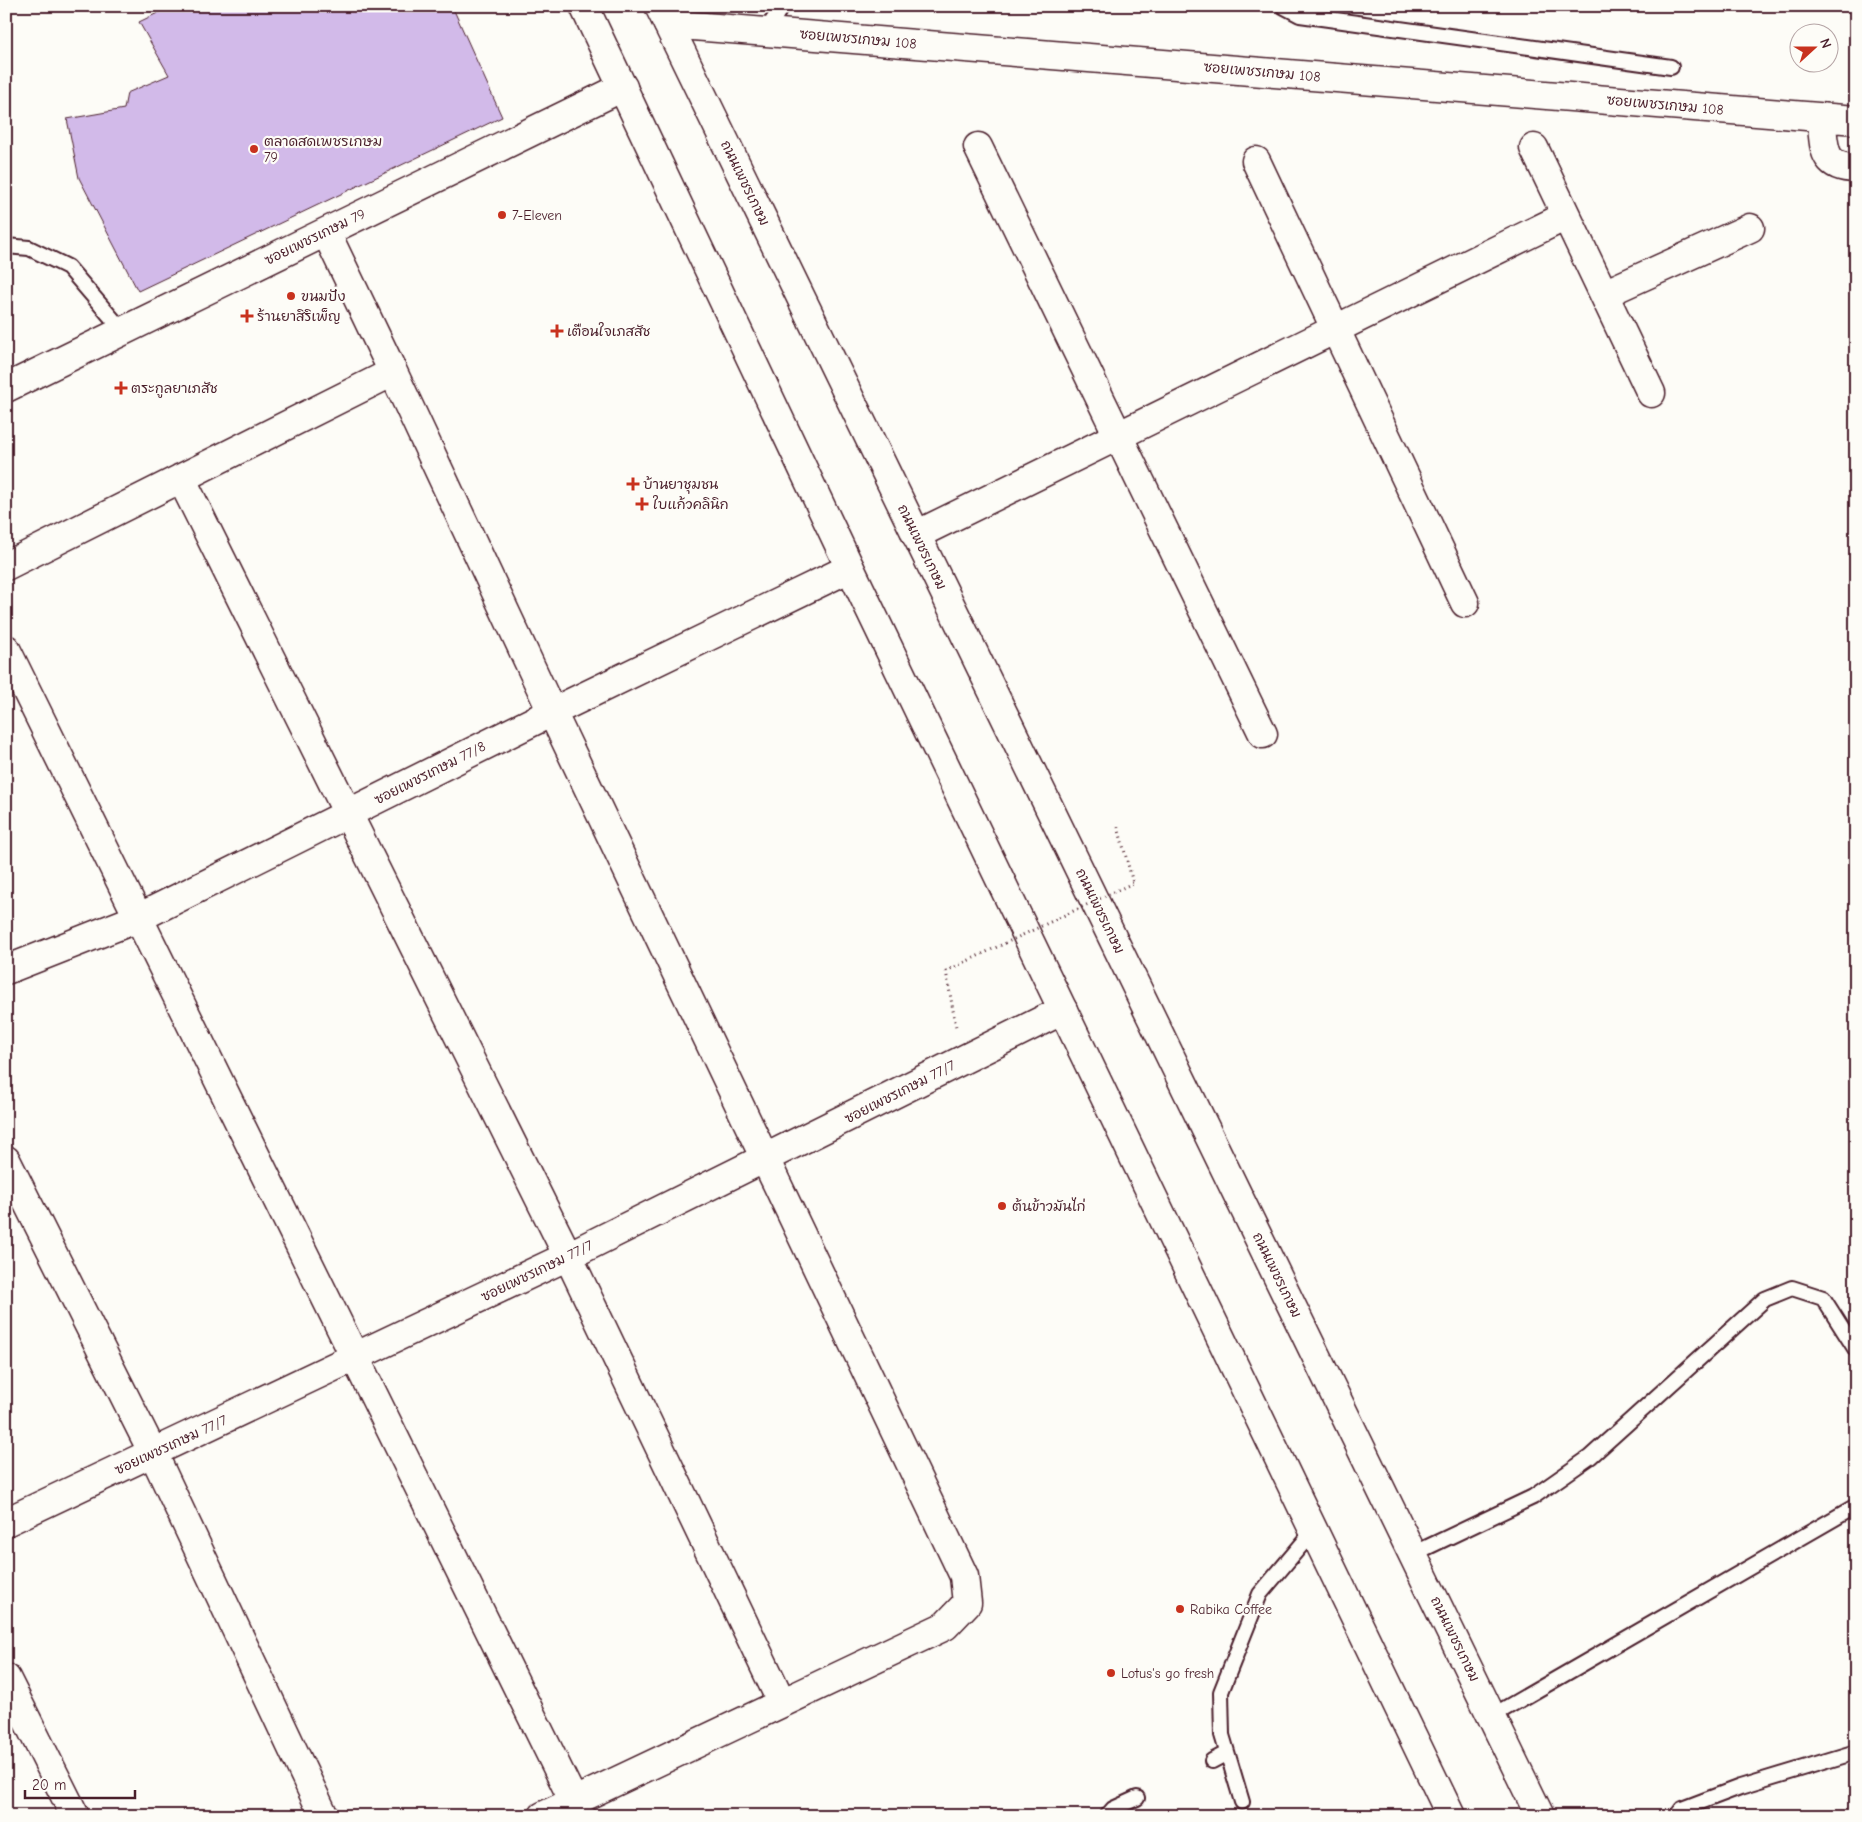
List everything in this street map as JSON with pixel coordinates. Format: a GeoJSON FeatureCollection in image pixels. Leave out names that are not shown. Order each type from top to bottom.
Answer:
{"type":"FeatureCollection","features":[{"type":"Feature","properties":{"kind":"street"},"geometry":{"type":"LineString","coordinates":[[584,6],[624,87],[850,568],[1451,1816]]}},
{"type":"Feature","properties":{"kind":"street","name":"ซอยเพชรเกษม 108"},"geometry":{"type":"LineString","coordinates":[[663,15],[766,31],[1856,120]]}},
{"type":"Feature","properties":{"kind":"street","name":"ถนนเพชรเกษม"},"geometry":{"type":"LineString","coordinates":[[663,15],[1540,1816]]}},
{"type":"Feature","properties":{"kind":"street","name":"ซอยเพชรเกษม 79"},"geometry":{"type":"LineString","coordinates":[[6,388],[624,87]]}},
{"type":"Feature","properties":{"kind":"street"},"geometry":{"type":"LineString","coordinates":[[1822,118],[1827,158],[1835,165],[1856,168]]}},
{"type":"Feature","properties":{"kind":"street"},"geometry":{"type":"LineString","coordinates":[[978,147],[1263,734]]}},
{"type":"Feature","properties":{"kind":"street"},"geometry":{"type":"LineString","coordinates":[[1534,148],[1651,393]]}},
{"type":"Feature","properties":{"kind":"street"},"geometry":{"type":"LineString","coordinates":[[1256,161],[1465,604]]}},
{"type":"Feature","properties":{"kind":"street"},"geometry":{"type":"LineString","coordinates":[[916,535],[1566,216]]}},
{"type":"Feature","properties":{"kind":"street"},"geometry":{"type":"LineString","coordinates":[[1604,294],[1750,228]]}},
{"type":"Feature","properties":{"kind":"street"},"geometry":{"type":"LineString","coordinates":[[326,232],[552,712],[767,1158],[964,1576],[967,1603],[945,1626],[782,1703],[578,1808],[543,1816]]}},
{"type":"Feature","properties":{"kind":"street"},"geometry":{"type":"LineString","coordinates":[[6,566],[393,372]]}},
{"type":"Feature","properties":{"kind":"street"},"geometry":{"type":"LineString","coordinates":[[181,478],[568,1256],[782,1703]]}},
{"type":"Feature","properties":{"kind":"street","name":"ซอยเพชรเกษม 77/8"},"geometry":{"type":"LineString","coordinates":[[6,970],[138,918],[552,712],[850,568]]}},
{"type":"Feature","properties":{"kind":"street"},"geometry":{"type":"LineString","coordinates":[[6,649],[578,1808]]}},
{"type":"Feature","properties":{"kind":"street","name":"ซอยเพชรเกษม 77/7"},"geometry":{"type":"LineString","coordinates":[[6,1522],[357,1358],[568,1256],[1063,1010]]}},
{"type":"Feature","properties":{"kind":"street"},"geometry":{"type":"LineString","coordinates":[[6,1160],[153,1453],[324,1816]]}},
{"type":"Feature","properties":{"kind":"street"},"geometry":{"type":"LineString","coordinates":[[6,1678],[75,1816]]}},
{"type":"Feature","properties":{"kind":"lane"},"geometry":{"type":"LineString","coordinates":[[766,31],[782,6]]}},
{"type":"Feature","properties":{"kind":"lane"},"geometry":{"type":"LineString","coordinates":[[1283,6],[1300,15],[1671,67]]}},
{"type":"Feature","properties":{"kind":"lane"},"geometry":{"type":"LineString","coordinates":[[6,246],[29,248],[68,267],[122,330]]}},
{"type":"Feature","properties":{"kind":"lane"},"geometry":{"type":"LineString","coordinates":[[1413,1554],[1533,1497],[1590,1457],[1765,1299],[1792,1288],[1824,1298],[1856,1350]]}},
{"type":"Feature","properties":{"kind":"lane"},"geometry":{"type":"LineString","coordinates":[[1492,1716],[1856,1506]]}},
{"type":"Feature","properties":{"kind":"lane"},"geometry":{"type":"LineString","coordinates":[[1242,1802],[1222,1735],[1221,1692],[1260,1594],[1314,1530]]}},
{"type":"Feature","properties":{"kind":"lane"},"geometry":{"type":"LineString","coordinates":[[1212,1761],[1227,1752]]}},
{"type":"Feature","properties":{"kind":"lane"},"geometry":{"type":"LineString","coordinates":[[1677,1816],[1682,1809],[1740,1787],[1856,1752]]}},
{"type":"Feature","properties":{"kind":"lane"},"geometry":{"type":"LineString","coordinates":[[1106,1816],[1113,1810],[1138,1798]]}},
{"type":"Feature","properties":{"kind":"path"},"geometry":{"type":"LineString","coordinates":[[956,1028],[946,971],[1133,883],[1118,826]]}},
{"type":"Feature","properties":{"kind":"building","name":"ตลาดสดเพชรเกษม 79"},"geometry":{"type":"Polygon","coordinates":[[[172,6],[452,6],[502,117],[138,291],[79,178],[67,119],[124,109],[127,93],[169,75],[139,22],[172,6]]]}},
{"type":"Feature","properties":{"kind":"place","name":"ตลาดสดเพชรเกษม 79"},"geometry":{"type":"Point","coordinates":[254,149]}},
{"type":"Feature","properties":{"kind":"place","name":"7-Eleven"},"geometry":{"type":"Point","coordinates":[502,215]}},
{"type":"Feature","properties":{"kind":"place","name":"ขนมปัง"},"geometry":{"type":"Point","coordinates":[291,296]}},
{"type":"Feature","properties":{"kind":"place","name":"ร้านยาสิริเพ็ญ"},"geometry":{"type":"Point","coordinates":[247,316]}},
{"type":"Feature","properties":{"kind":"place","name":"เตือนใจเภสสัช"},"geometry":{"type":"Point","coordinates":[557,331]}},
{"type":"Feature","properties":{"kind":"place","name":"ตระกูลยาเภสัช"},"geometry":{"type":"Point","coordinates":[121,388]}},
{"type":"Feature","properties":{"kind":"place","name":"บ้านยาชุมชน"},"geometry":{"type":"Point","coordinates":[633,484]}},
{"type":"Feature","properties":{"kind":"place","name":"ใบแก้วคลินิก"},"geometry":{"type":"Point","coordinates":[642,504]}},
{"type":"Feature","properties":{"kind":"place","name":"ต้นข้าวมันไก่"},"geometry":{"type":"Point","coordinates":[1002,1206]}},
{"type":"Feature","properties":{"kind":"place","name":"Rabika Coffee"},"geometry":{"type":"Point","coordinates":[1180,1609]}},
{"type":"Feature","properties":{"kind":"place","name":"Lotus's go fresh"},"geometry":{"type":"Point","coordinates":[1111,1673]}}]}
